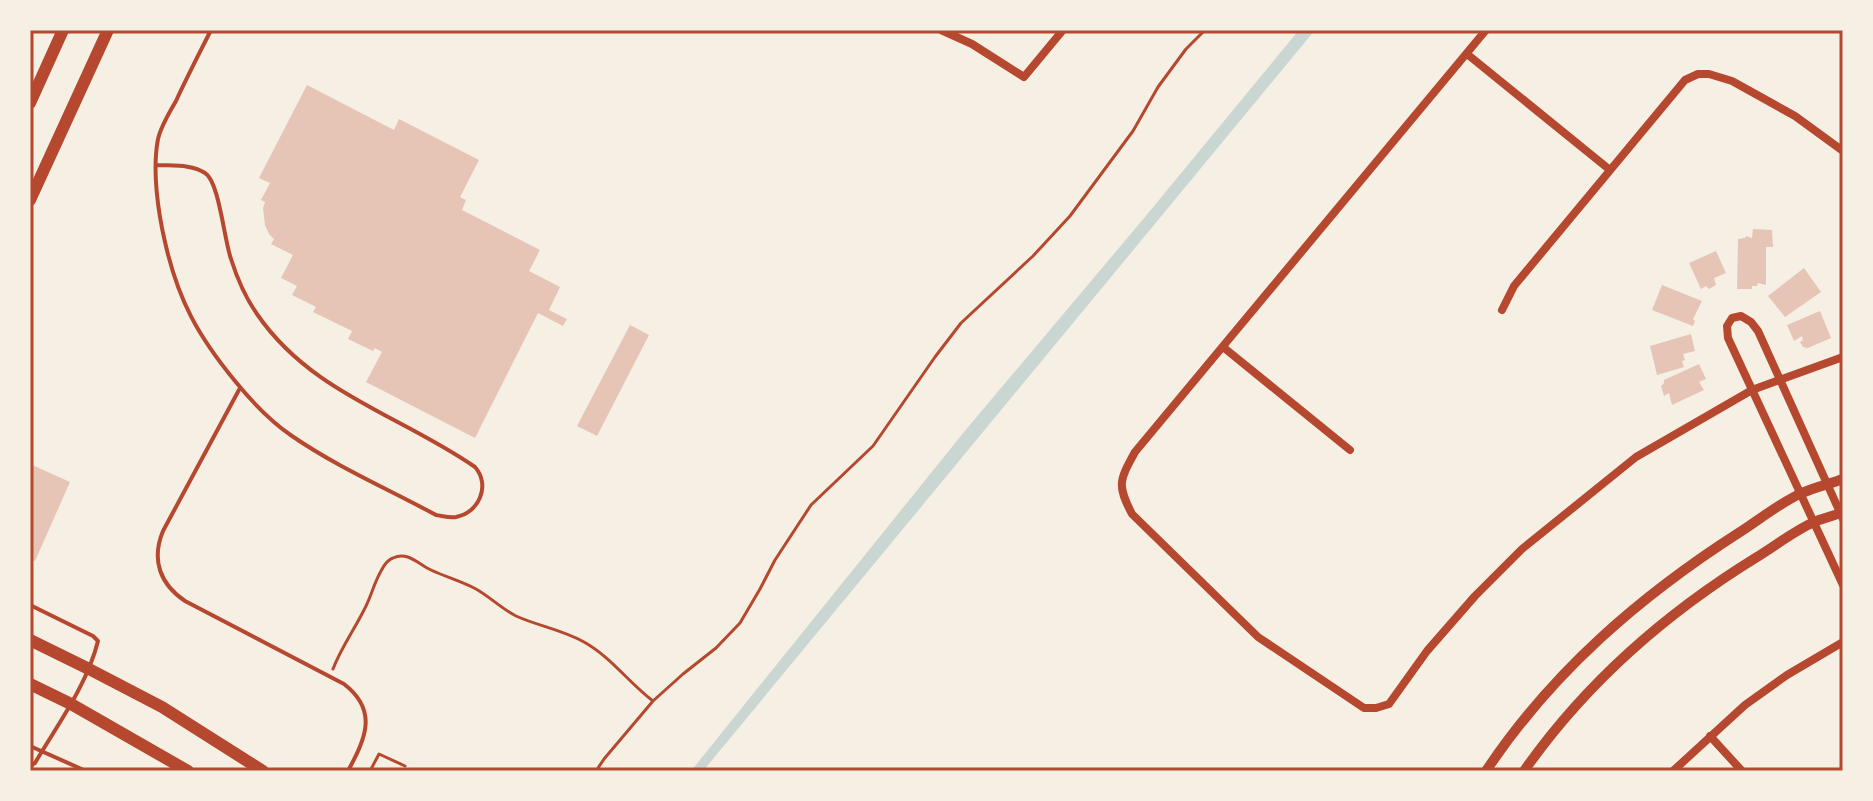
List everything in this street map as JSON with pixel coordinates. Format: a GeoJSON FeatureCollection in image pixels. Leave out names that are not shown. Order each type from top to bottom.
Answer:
{"type":"FeatureCollection","features":[{"type":"Feature","properties":{"kind":"main road"},"geometry":{"type":"LineString","coordinates":[[30,103],[63,30]]}},
{"type":"Feature","properties":{"kind":"main road"},"geometry":{"type":"LineString","coordinates":[[30,200],[108,30]]}},
{"type":"Feature","properties":{"kind":"main road"},"geometry":{"type":"LineString","coordinates":[[30,640],[162,707],[263,771]]}},
{"type":"Feature","properties":{"kind":"main road"},"geometry":{"type":"LineString","coordinates":[[30,684],[188,771]]}},
{"type":"Feature","properties":{"kind":"street"},"geometry":{"type":"LineString","coordinates":[[941,30],[972,44],[1024,77],[1063,30]]}},
{"type":"Feature","properties":{"kind":"street"},"geometry":{"type":"LineString","coordinates":[[1486,30],[1135,452],[1123,473],[1121,492],[1132,514],[1258,637],[1364,708],[1389,704],[1427,651],[1522,549],[1636,457],[1752,390],[1843,357]]}},
{"type":"Feature","properties":{"kind":"street"},"geometry":{"type":"LineString","coordinates":[[1467,54],[1610,170]]}},
{"type":"Feature","properties":{"kind":"street"},"geometry":{"type":"LineString","coordinates":[[1502,310],[1514,286],[1685,80],[1698,74],[1709,74],[1732,81],[1795,116],[1843,151]]}},
{"type":"Feature","properties":{"kind":"street"},"geometry":{"type":"LineString","coordinates":[[1524,771],[1573,707],[1667,619],[1717,582],[1814,522],[1842,515],[1758,331],[1741,316],[1732,318],[1727,326],[1728,338],[1800,494],[1814,522],[1843,585]]}},
{"type":"Feature","properties":{"kind":"street"},"geometry":{"type":"LineString","coordinates":[[1223,347],[1350,450]]}},
{"type":"Feature","properties":{"kind":"street"},"geometry":{"type":"LineString","coordinates":[[1486,771],[1535,705],[1626,614],[1730,539],[1800,494],[1843,479]]}},
{"type":"Feature","properties":{"kind":"street"},"geometry":{"type":"LineString","coordinates":[[1673,771],[1745,705],[1787,675],[1843,642]]}},
{"type":"Feature","properties":{"kind":"street"},"geometry":{"type":"LineString","coordinates":[[1710,736],[1742,771]]}},
{"type":"Feature","properties":{"kind":"lane"},"geometry":{"type":"LineString","coordinates":[[157,165],[191,168],[210,177],[217,193],[225,239],[238,278],[257,314],[282,345],[311,371],[341,391],[475,467],[483,483],[476,507],[460,516],[436,515],[290,435],[241,388],[196,327],[171,270],[159,214],[157,165],[158,138],[211,30]]}},
{"type":"Feature","properties":{"kind":"lane"},"geometry":{"type":"LineString","coordinates":[[241,388],[163,531],[158,551],[161,571],[169,587],[185,601],[352,690],[363,706],[366,717],[365,735],[348,771]]}},
{"type":"Feature","properties":{"kind":"lane"},"geometry":{"type":"LineString","coordinates":[[30,605],[98,641],[89,669],[71,704],[35,763],[30,766]]}},
{"type":"Feature","properties":{"kind":"lane"},"geometry":{"type":"LineString","coordinates":[[30,746],[86,771]]}},
{"type":"Feature","properties":{"kind":"path"},"geometry":{"type":"LineString","coordinates":[[596,771],[653,701],[716,648],[740,623],[775,560],[811,505],[873,446],[961,323],[1033,256],[1070,216],[1133,131],[1164,78],[1205,30]]}},
{"type":"Feature","properties":{"kind":"path"},"geometry":{"type":"LineString","coordinates":[[330,676],[338,655],[365,609],[380,571],[388,560],[406,556],[428,569],[461,581],[512,614],[585,642],[653,701]]}},
{"type":"Feature","properties":{"kind":"path"},"geometry":{"type":"LineString","coordinates":[[370,771],[379,754],[405,766]]}},
{"type":"Feature","properties":{"kind":"shaded area"},"geometry":{"type":"Polygon","coordinates":[[[1299,30],[1315,30],[703,771],[691,771],[964,432],[1299,30]]]}},
{"type":"Feature","properties":{"kind":"building"},"geometry":{"type":"Polygon","coordinates":[[[307,85],[394,130],[399,119],[479,160],[460,197],[466,200],[462,210],[540,250],[529,271],[560,287],[549,310],[567,319],[563,326],[538,313],[475,438],[366,382],[382,352],[348,339],[352,331],[313,312],[316,307],[292,295],[297,286],[281,278],[293,255],[271,244],[274,239],[265,225],[265,202],[261,200],[270,183],[259,178],[307,85]]]}},
{"type":"Feature","properties":{"kind":"building"},"geometry":{"type":"Polygon","coordinates":[[[1753,229],[1772,230],[1773,247],[1766,247],[1766,285],[1758,283],[1752,289],[1737,289],[1738,239],[1746,236],[1752,238],[1753,229]]]}},
{"type":"Feature","properties":{"kind":"building"},"geometry":{"type":"Polygon","coordinates":[[[1716,251],[1726,273],[1714,278],[1716,285],[1701,289],[1689,263],[1716,251]]]}},
{"type":"Feature","properties":{"kind":"building"},"geometry":{"type":"Polygon","coordinates":[[[1804,268],[1821,292],[1785,317],[1768,296],[1804,268]]]}},
{"type":"Feature","properties":{"kind":"building"},"geometry":{"type":"Polygon","coordinates":[[[1662,285],[1702,301],[1693,326],[1652,310],[1662,285]]]}},
{"type":"Feature","properties":{"kind":"building"},"geometry":{"type":"Polygon","coordinates":[[[1820,311],[1831,338],[1808,348],[1803,347],[1800,342],[1802,336],[1794,341],[1787,325],[1820,311]]]}},
{"type":"Feature","properties":{"kind":"building"},"geometry":{"type":"Polygon","coordinates":[[[630,325],[649,335],[597,436],[577,426],[630,325]]]}},
{"type":"Feature","properties":{"kind":"building"},"geometry":{"type":"Polygon","coordinates":[[[1691,334],[1695,351],[1683,354],[1684,367],[1657,375],[1650,346],[1691,334]]]}},
{"type":"Feature","properties":{"kind":"building"},"geometry":{"type":"Polygon","coordinates":[[[1699,364],[1706,379],[1699,382],[1704,390],[1672,405],[1669,393],[1664,396],[1661,386],[1664,380],[1699,364]]]}},
{"type":"Feature","properties":{"kind":"building"},"geometry":{"type":"Polygon","coordinates":[[[30,464],[70,482],[35,561],[30,559],[30,464]]]}}]}
